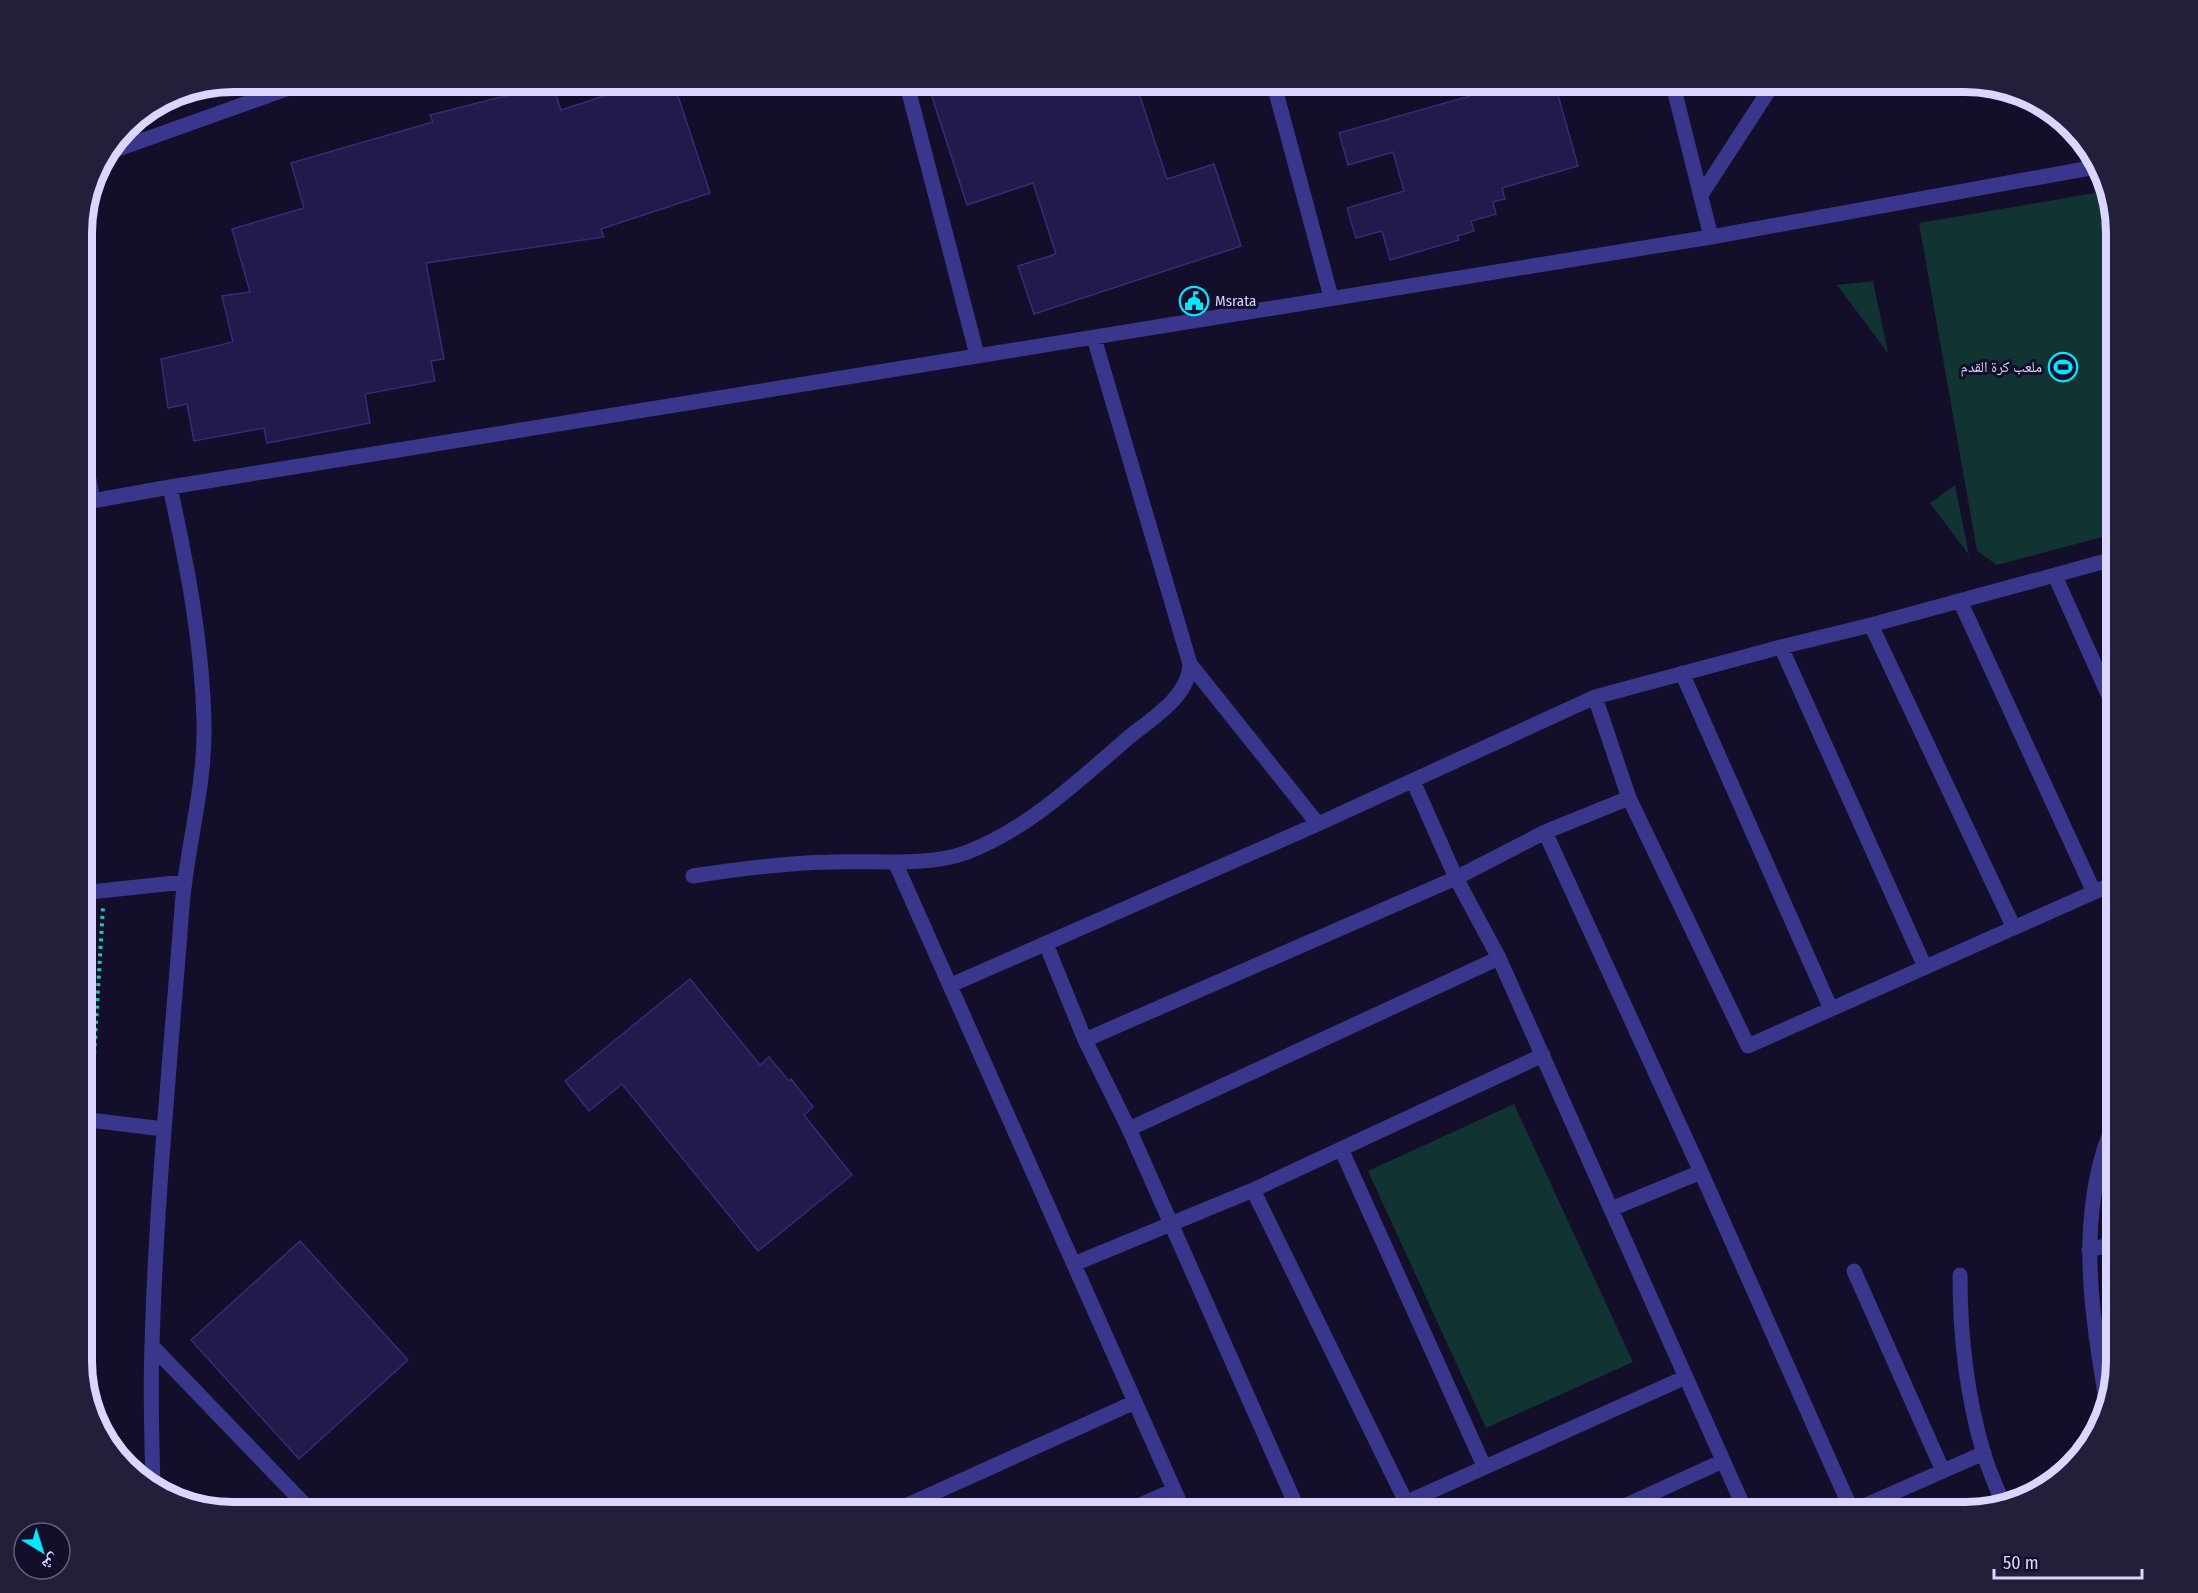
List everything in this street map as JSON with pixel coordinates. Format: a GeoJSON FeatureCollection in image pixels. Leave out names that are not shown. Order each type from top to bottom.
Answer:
{"type":"FeatureCollection","features":[{"type":"Feature","properties":{"kind":"street"},"geometry":{"type":"LineString","coordinates":[[120,148],[278,92]]}},
{"type":"Feature","properties":{"kind":"street"},"geometry":{"type":"LineString","coordinates":[[909,92],[977,355]]}},
{"type":"Feature","properties":{"kind":"street"},"geometry":{"type":"LineString","coordinates":[[1276,92],[1331,297]]}},
{"type":"Feature","properties":{"kind":"street"},"geometry":{"type":"LineString","coordinates":[[1675,92],[1711,237]]}},
{"type":"Feature","properties":{"kind":"street"},"geometry":{"type":"LineString","coordinates":[[1701,195],[1768,92]]}},
{"type":"Feature","properties":{"kind":"street"},"geometry":{"type":"LineString","coordinates":[[92,501],[977,355],[1094,338],[1331,297],[1711,237],[2090,165]]}},
{"type":"Feature","properties":{"kind":"street"},"geometry":{"type":"LineString","coordinates":[[693,876],[743,868],[817,862],[941,859],[964,854],[1002,837],[1066,792],[1155,716],[1183,687],[1189,676],[1190,664],[1094,338]]}},
{"type":"Feature","properties":{"kind":"street"},"geometry":{"type":"LineString","coordinates":[[148,1473],[152,1346],[164,1129],[184,882],[201,781],[204,724],[200,648],[190,582],[170,487]]}},
{"type":"Feature","properties":{"kind":"street"},"geometry":{"type":"LineString","coordinates":[[951,985],[1318,824],[1595,697],[1781,647],[1871,626],[2106,561]]}},
{"type":"Feature","properties":{"kind":"street"},"geometry":{"type":"LineString","coordinates":[[2055,576],[2106,690]]}},
{"type":"Feature","properties":{"kind":"street"},"geometry":{"type":"LineString","coordinates":[[1960,601],[2094,892]]}},
{"type":"Feature","properties":{"kind":"street"},"geometry":{"type":"LineString","coordinates":[[1871,626],[2014,928]]}},
{"type":"Feature","properties":{"kind":"street"},"geometry":{"type":"LineString","coordinates":[[1781,647],[1925,967]]}},
{"type":"Feature","properties":{"kind":"street"},"geometry":{"type":"LineString","coordinates":[[1190,664],[1318,824]]}},
{"type":"Feature","properties":{"kind":"street"},"geometry":{"type":"LineString","coordinates":[[1682,673],[1831,1009]]}},
{"type":"Feature","properties":{"kind":"street"},"geometry":{"type":"LineString","coordinates":[[1595,697],[1629,798],[1748,1046],[2106,887]]}},
{"type":"Feature","properties":{"kind":"street"},"geometry":{"type":"LineString","coordinates":[[1413,781],[1456,878],[1499,957],[1741,1502]]}},
{"type":"Feature","properties":{"kind":"street"},"geometry":{"type":"LineString","coordinates":[[1085,1040],[1456,878],[1545,832],[1629,798]]}},
{"type":"Feature","properties":{"kind":"street"},"geometry":{"type":"LineString","coordinates":[[1545,832],[1701,1172],[1847,1502]]}},
{"type":"Feature","properties":{"kind":"street"},"geometry":{"type":"LineString","coordinates":[[896,861],[1179,1502]]}},
{"type":"Feature","properties":{"kind":"street"},"geometry":{"type":"LineString","coordinates":[[92,892],[184,882]]}},
{"type":"Feature","properties":{"kind":"street"},"geometry":{"type":"LineString","coordinates":[[1046,944],[1085,1040],[1129,1129],[1295,1502]]}},
{"type":"Feature","properties":{"kind":"street"},"geometry":{"type":"LineString","coordinates":[[1129,1129],[1499,957]]}},
{"type":"Feature","properties":{"kind":"street"},"geometry":{"type":"LineString","coordinates":[[1074,1264],[1342,1151],[1543,1055]]}},
{"type":"Feature","properties":{"kind":"street"},"geometry":{"type":"LineString","coordinates":[[92,1121],[164,1129]]}},
{"type":"Feature","properties":{"kind":"street"},"geometry":{"type":"LineString","coordinates":[[2104,1387],[2091,1298],[2089,1250],[2094,1200],[2106,1143]]}},
{"type":"Feature","properties":{"kind":"street"},"geometry":{"type":"LineString","coordinates":[[1342,1151],[1484,1466]]}},
{"type":"Feature","properties":{"kind":"street"},"geometry":{"type":"LineString","coordinates":[[1611,1209],[1701,1172]]}},
{"type":"Feature","properties":{"kind":"street"},"geometry":{"type":"LineString","coordinates":[[1253,1190],[1406,1502],[1686,1377]]}},
{"type":"Feature","properties":{"kind":"street"},"geometry":{"type":"LineString","coordinates":[[2089,1250],[2106,1246]]}},
{"type":"Feature","properties":{"kind":"street"},"geometry":{"type":"LineString","coordinates":[[1854,1272],[1943,1471]]}},
{"type":"Feature","properties":{"kind":"street"},"geometry":{"type":"LineString","coordinates":[[1960,1275],[1960,1313],[1968,1388],[1984,1453],[2001,1497]]}},
{"type":"Feature","properties":{"kind":"street"},"geometry":{"type":"LineString","coordinates":[[2096,1336],[2106,1334]]}},
{"type":"Feature","properties":{"kind":"street"},"geometry":{"type":"LineString","coordinates":[[152,1346],[302,1502]]}},
{"type":"Feature","properties":{"kind":"street"},"geometry":{"type":"LineString","coordinates":[[914,1502],[1135,1401]]}},
{"type":"Feature","properties":{"kind":"street"},"geometry":{"type":"LineString","coordinates":[[1873,1502],[1984,1453]]}},
{"type":"Feature","properties":{"kind":"street"},"geometry":{"type":"LineString","coordinates":[[1633,1502],[1723,1461]]}},
{"type":"Feature","properties":{"kind":"street"},"geometry":{"type":"LineString","coordinates":[[1147,1502],[1174,1490]]}},
{"type":"Feature","properties":{"kind":"path"},"geometry":{"type":"LineString","coordinates":[[92,1044],[104,891]]}},
{"type":"Feature","properties":{"kind":"green space"},"geometry":{"type":"Polygon","coordinates":[[[2100,192],[2106,232],[2106,536],[1997,565],[1977,551],[1919,223],[2100,192]]]}},
{"type":"Feature","properties":{"kind":"green space"},"geometry":{"type":"Polygon","coordinates":[[[1873,281],[1888,353],[1837,285],[1873,281]]]}},
{"type":"Feature","properties":{"kind":"green space"},"geometry":{"type":"Polygon","coordinates":[[[1955,485],[1969,555],[1930,503],[1955,485]]]}},
{"type":"Feature","properties":{"kind":"green space"},"geometry":{"type":"Polygon","coordinates":[[[1514,1104],[1633,1362],[1486,1428],[1368,1171],[1514,1104]]]}},
{"type":"Feature","properties":{"kind":"building"},"geometry":{"type":"Polygon","coordinates":[[[521,92],[555,92],[561,110],[616,92],[677,92],[710,193],[601,229],[604,237],[426,263],[444,359],[431,361],[435,381],[365,394],[370,423],[267,443],[264,428],[194,441],[187,404],[168,408],[161,359],[233,342],[222,296],[250,292],[232,229],[304,208],[291,163],[433,122],[430,115],[521,92]]]}},
{"type":"Feature","properties":{"kind":"building"},"geometry":{"type":"Polygon","coordinates":[[[931,92],[1139,92],[1167,179],[1214,164],[1241,246],[1034,314],[1018,266],[1056,254],[1033,183],[967,205],[931,92]]]}},
{"type":"Feature","properties":{"kind":"building"},"geometry":{"type":"Polygon","coordinates":[[[1484,92],[1557,92],[1578,166],[1502,188],[1505,199],[1493,202],[1496,214],[1471,221],[1474,231],[1457,236],[1459,240],[1390,260],[1382,231],[1356,238],[1347,208],[1404,191],[1393,152],[1348,165],[1339,133],[1484,92]]]}},
{"type":"Feature","properties":{"kind":"building"},"geometry":{"type":"Polygon","coordinates":[[[690,979],[760,1065],[769,1057],[789,1081],[791,1079],[813,1107],[804,1115],[852,1175],[758,1251],[622,1084],[589,1111],[565,1081],[690,979]]]}},
{"type":"Feature","properties":{"kind":"building"},"geometry":{"type":"Polygon","coordinates":[[[300,1241],[408,1360],[299,1459],[191,1340],[300,1241]]]}},
{"type":"Feature","properties":{"kind":"place","name":"Msrata"},"geometry":{"type":"Point","coordinates":[1194,301]}},
{"type":"Feature","properties":{"kind":"place","name":"ملعب كرة القدم"},"geometry":{"type":"Point","coordinates":[2063,367]}}]}
